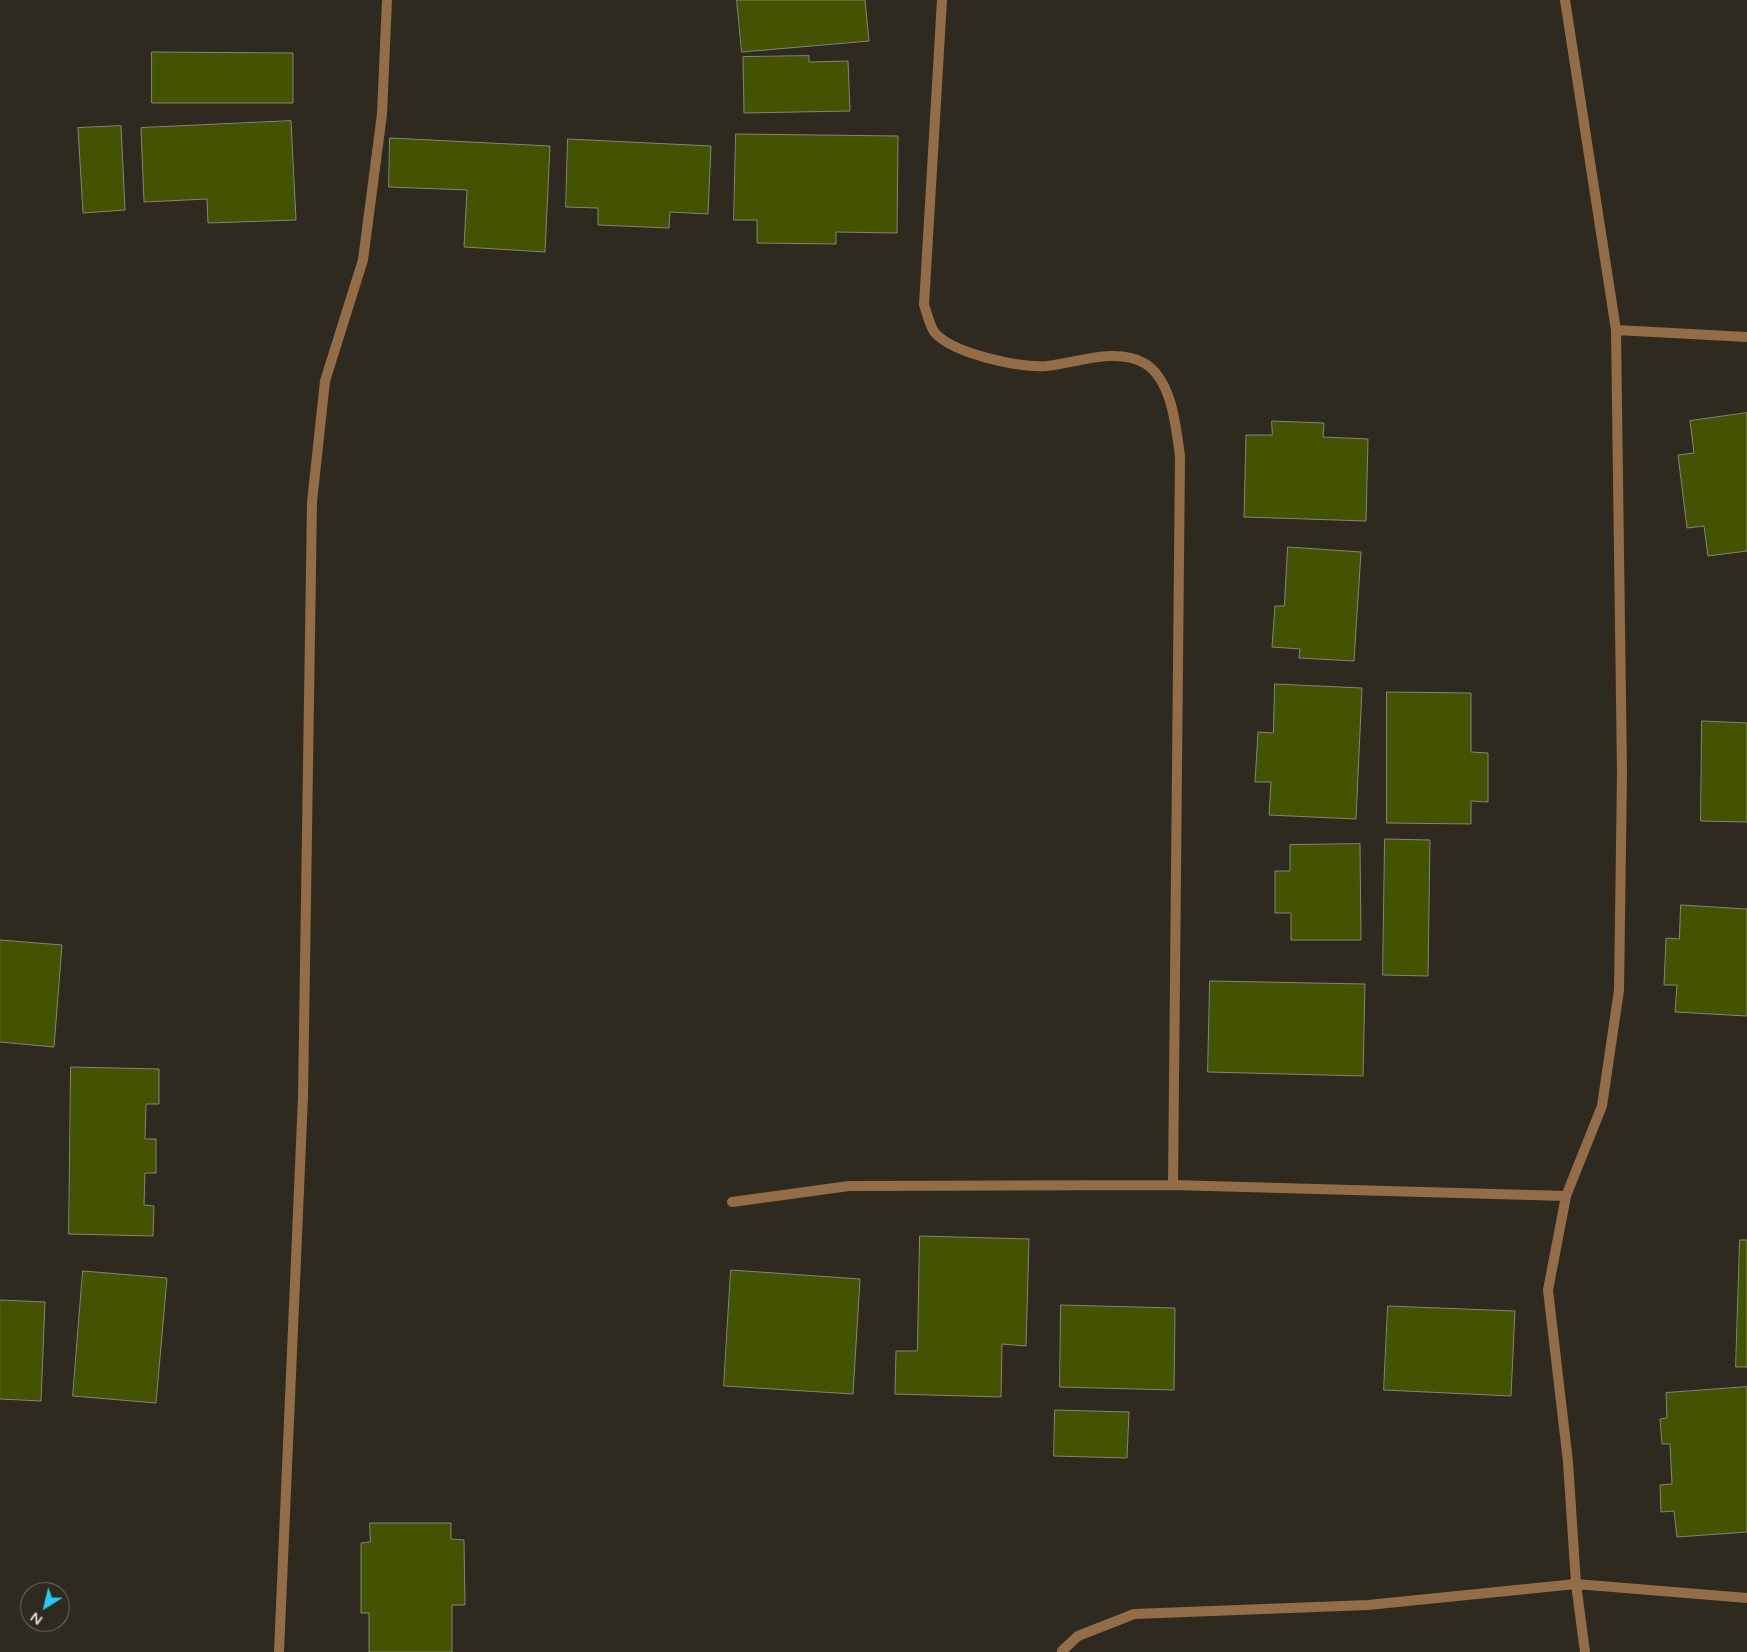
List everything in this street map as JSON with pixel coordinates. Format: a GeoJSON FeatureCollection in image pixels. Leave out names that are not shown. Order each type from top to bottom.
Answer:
{"type":"FeatureCollection","features":[{"type":"Feature","properties":{"kind":"street"},"geometry":{"type":"LineString","coordinates":[[279,1652],[302,1097],[312,502],[325,381],[363,260],[382,114],[387,0]]}},
{"type":"Feature","properties":{"kind":"street"},"geometry":{"type":"LineString","coordinates":[[942,0],[924,305],[934,332],[955,347],[996,360],[1045,366],[1121,355],[1144,363],[1165,385],[1176,422],[1180,466],[1173,1185]]}},
{"type":"Feature","properties":{"kind":"street"},"geometry":{"type":"LineString","coordinates":[[1565,0],[1616,330],[1622,773],[1619,990],[1602,1106],[1566,1196],[1548,1290],[1568,1462],[1576,1584],[1585,1652]]}},
{"type":"Feature","properties":{"kind":"street"},"geometry":{"type":"LineString","coordinates":[[1616,330],[1747,336]]}},
{"type":"Feature","properties":{"kind":"street"},"geometry":{"type":"LineString","coordinates":[[732,1202],[849,1186],[1173,1185],[1566,1196]]}},
{"type":"Feature","properties":{"kind":"street"},"geometry":{"type":"LineString","coordinates":[[1062,1651],[1078,1636],[1134,1614],[1368,1605],[1576,1584],[1747,1598]]}},
{"type":"Feature","properties":{"kind":"building"},"geometry":{"type":"Polygon","coordinates":[[[737,0],[865,0],[869,41],[742,52],[737,0]]]}},
{"type":"Feature","properties":{"kind":"building"},"geometry":{"type":"Polygon","coordinates":[[[152,52],[293,53],[293,103],[152,103],[152,52]]]}},
{"type":"Feature","properties":{"kind":"building"},"geometry":{"type":"Polygon","coordinates":[[[809,56],[809,62],[848,61],[850,111],[744,113],[743,57],[809,56]]]}},
{"type":"Feature","properties":{"kind":"building"},"geometry":{"type":"Polygon","coordinates":[[[291,121],[296,220],[208,223],[207,199],[144,202],[141,128],[291,121]]]}},
{"type":"Feature","properties":{"kind":"building"},"geometry":{"type":"Polygon","coordinates":[[[121,126],[125,210],[83,213],[78,128],[121,126]]]}},
{"type":"Feature","properties":{"kind":"building"},"geometry":{"type":"Polygon","coordinates":[[[736,134],[898,136],[897,233],[836,232],[836,244],[757,243],[757,220],[734,220],[736,134]]]}},
{"type":"Feature","properties":{"kind":"building"},"geometry":{"type":"Polygon","coordinates":[[[390,138],[550,146],[545,252],[464,247],[467,190],[389,187],[390,138]]]}},
{"type":"Feature","properties":{"kind":"building"},"geometry":{"type":"Polygon","coordinates":[[[568,139],[711,146],[708,214],[670,212],[669,228],[598,225],[598,208],[566,207],[568,139]]]}},
{"type":"Feature","properties":{"kind":"building"},"geometry":{"type":"Polygon","coordinates":[[[1747,413],[1747,551],[1708,556],[1704,526],[1687,528],[1678,455],[1694,453],[1690,421],[1747,413]]]}},
{"type":"Feature","properties":{"kind":"building"},"geometry":{"type":"Polygon","coordinates":[[[1272,421],[1324,423],[1323,437],[1368,439],[1366,521],[1244,517],[1246,435],[1272,435],[1272,421]]]}},
{"type":"Feature","properties":{"kind":"building"},"geometry":{"type":"Polygon","coordinates":[[[1288,547],[1361,552],[1354,661],[1299,658],[1300,649],[1272,647],[1275,606],[1284,606],[1288,547]]]}},
{"type":"Feature","properties":{"kind":"building"},"geometry":{"type":"Polygon","coordinates":[[[1275,684],[1362,688],[1356,819],[1269,815],[1271,782],[1255,782],[1258,732],[1273,733],[1275,684]]]}},
{"type":"Feature","properties":{"kind":"building"},"geometry":{"type":"Polygon","coordinates":[[[1387,692],[1471,693],[1471,752],[1488,753],[1488,802],[1471,801],[1471,824],[1387,823],[1387,692]]]}},
{"type":"Feature","properties":{"kind":"building"},"geometry":{"type":"Polygon","coordinates":[[[1702,721],[1747,723],[1747,822],[1701,821],[1702,721]]]}},
{"type":"Feature","properties":{"kind":"building"},"geometry":{"type":"Polygon","coordinates":[[[1385,839],[1430,840],[1428,976],[1383,975],[1385,839]]]}},
{"type":"Feature","properties":{"kind":"building"},"geometry":{"type":"Polygon","coordinates":[[[1360,844],[1361,940],[1291,940],[1291,913],[1275,913],[1275,871],[1290,871],[1290,845],[1360,844]]]}},
{"type":"Feature","properties":{"kind":"building"},"geometry":{"type":"Polygon","coordinates":[[[1681,905],[1747,909],[1747,1016],[1675,1012],[1677,985],[1664,985],[1666,938],[1679,939],[1681,905]]]}},
{"type":"Feature","properties":{"kind":"building"},"geometry":{"type":"Polygon","coordinates":[[[0,940],[62,945],[54,1047],[0,1042],[0,940]]]}},
{"type":"Feature","properties":{"kind":"building"},"geometry":{"type":"Polygon","coordinates":[[[1210,981],[1365,984],[1363,1076],[1208,1072],[1210,981]]]}},
{"type":"Feature","properties":{"kind":"building"},"geometry":{"type":"Polygon","coordinates":[[[71,1067],[159,1069],[159,1104],[146,1104],[145,1139],[156,1139],[156,1173],[145,1173],[144,1205],[154,1206],[153,1236],[69,1234],[71,1067]]]}},
{"type":"Feature","properties":{"kind":"building"},"geometry":{"type":"Polygon","coordinates":[[[920,1236],[1029,1239],[1026,1346],[1002,1344],[1001,1397],[895,1394],[896,1351],[917,1351],[920,1236]]]}},
{"type":"Feature","properties":{"kind":"building"},"geometry":{"type":"Polygon","coordinates":[[[1740,1240],[1747,1240],[1747,1367],[1736,1367],[1740,1240]]]}},
{"type":"Feature","properties":{"kind":"building"},"geometry":{"type":"Polygon","coordinates":[[[731,1270],[860,1279],[853,1394],[724,1386],[731,1270]]]}},
{"type":"Feature","properties":{"kind":"building"},"geometry":{"type":"Polygon","coordinates":[[[83,1271],[167,1278],[156,1403],[73,1396],[83,1271]]]}},
{"type":"Feature","properties":{"kind":"building"},"geometry":{"type":"Polygon","coordinates":[[[0,1300],[45,1302],[41,1401],[0,1399],[0,1300]]]}},
{"type":"Feature","properties":{"kind":"building"},"geometry":{"type":"Polygon","coordinates":[[[1061,1305],[1175,1308],[1174,1390],[1060,1387],[1061,1305]]]}},
{"type":"Feature","properties":{"kind":"building"},"geometry":{"type":"Polygon","coordinates":[[[1388,1306],[1515,1311],[1511,1396],[1384,1390],[1388,1306]]]}},
{"type":"Feature","properties":{"kind":"building"},"geometry":{"type":"Polygon","coordinates":[[[1747,1387],[1747,1532],[1677,1537],[1674,1511],[1661,1512],[1660,1485],[1672,1484],[1670,1444],[1662,1444],[1660,1419],[1667,1418],[1666,1393],[1747,1387]]]}},
{"type":"Feature","properties":{"kind":"building"},"geometry":{"type":"Polygon","coordinates":[[[1055,1410],[1129,1412],[1127,1458],[1054,1456],[1055,1410]]]}},
{"type":"Feature","properties":{"kind":"building"},"geometry":{"type":"Polygon","coordinates":[[[370,1523],[451,1523],[451,1539],[464,1540],[465,1605],[452,1605],[452,1652],[369,1652],[369,1613],[361,1613],[361,1543],[370,1542],[370,1523]]]}}]}
